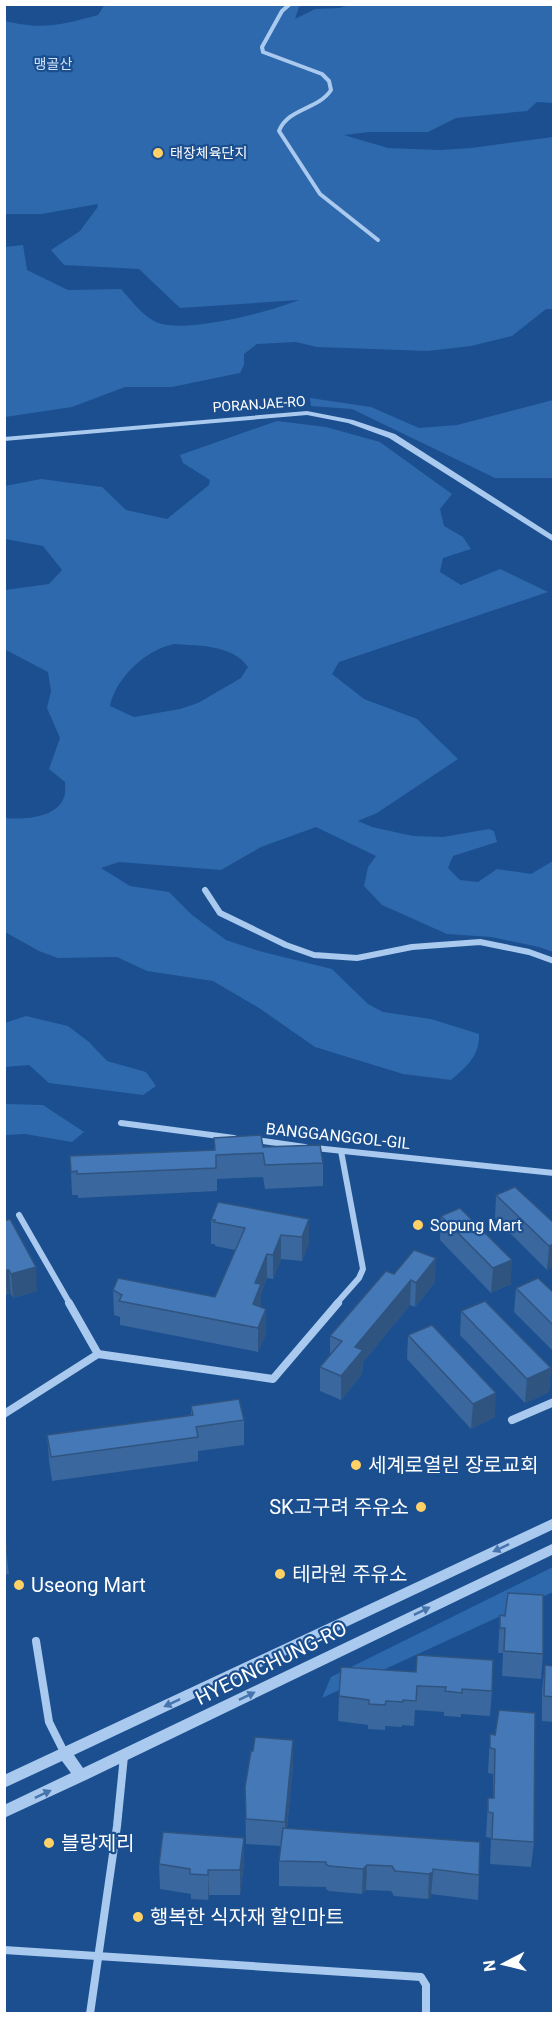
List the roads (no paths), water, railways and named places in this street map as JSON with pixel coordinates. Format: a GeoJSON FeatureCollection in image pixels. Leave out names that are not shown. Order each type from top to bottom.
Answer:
{"type":"FeatureCollection","features":[{"type":"Feature","properties":{"kind":"street"},"geometry":{"type":"LineString","coordinates":[[290,4],[282,11],[262,47],[263,52],[275,59],[318,72],[328,79],[332,90],[324,101],[281,124],[279,131],[320,194],[378,240]]}},
{"type":"Feature","properties":{"kind":"street","name":"PORANJAE-RO"},"geometry":{"type":"LineString","coordinates":[[4,439],[307,413],[334,416],[369,425],[392,436],[554,540]]}},
{"type":"Feature","properties":{"kind":"street"},"geometry":{"type":"LineString","coordinates":[[205,890],[220,913],[286,945],[314,955],[357,958],[412,947],[480,942],[529,952],[554,961]]}},
{"type":"Feature","properties":{"kind":"street"},"geometry":{"type":"LineString","coordinates":[[121,1123],[237,1138]]}},
{"type":"Feature","properties":{"kind":"street","name":"BANGGANGGOL-GIL"},"geometry":{"type":"LineString","coordinates":[[248,1139],[554,1173]]}},
{"type":"Feature","properties":{"kind":"street"},"geometry":{"type":"LineString","coordinates":[[4,1414],[98,1354],[273,1379],[359,1278],[363,1269],[341,1151]]}},
{"type":"Feature","properties":{"kind":"street"},"geometry":{"type":"LineString","coordinates":[[19,1215],[98,1354]]}},
{"type":"Feature","properties":{"kind":"street"},"geometry":{"type":"LineString","coordinates":[[512,1420],[554,1402]]}},
{"type":"Feature","properties":{"kind":"street","name":"HYEONCHUNG-RO"},"geometry":{"type":"LineString","coordinates":[[4,1782],[554,1523]]}},
{"type":"Feature","properties":{"kind":"street","name":"HYEONCHUNG-RO"},"geometry":{"type":"LineString","coordinates":[[4,1812],[554,1548]]}},
{"type":"Feature","properties":{"kind":"street"},"geometry":{"type":"LineString","coordinates":[[36,1641],[49,1722],[65,1754],[81,1776]]}},
{"type":"Feature","properties":{"kind":"street"},"geometry":{"type":"LineString","coordinates":[[90,2013],[117,1826],[124,1755]]}},
{"type":"Feature","properties":{"kind":"street"},"geometry":{"type":"LineString","coordinates":[[4,1950],[421,1977],[426,1985],[426,2013]]}},
{"type":"Feature","properties":{"kind":"place","name":"태장체육단지"},"geometry":{"type":"Point","coordinates":[158,153]}},
{"type":"Feature","properties":{"kind":"place","name":"Sopung Mart"},"geometry":{"type":"Point","coordinates":[418,1225]}},
{"type":"Feature","properties":{"kind":"place","name":"세계로열린 장로교회"},"geometry":{"type":"Point","coordinates":[356,1465]}},
{"type":"Feature","properties":{"kind":"place","name":"SK고구려 주유소"},"geometry":{"type":"Point","coordinates":[421,1507]}},
{"type":"Feature","properties":{"kind":"place","name":"테라원 주유소"},"geometry":{"type":"Point","coordinates":[280,1574]}},
{"type":"Feature","properties":{"kind":"place","name":"Useong Mart"},"geometry":{"type":"Point","coordinates":[19,1585]}},
{"type":"Feature","properties":{"kind":"place","name":"블랑제리"},"geometry":{"type":"Point","coordinates":[49,1843]}},
{"type":"Feature","properties":{"kind":"place","name":"행복한 식자재 할인마트"},"geometry":{"type":"Point","coordinates":[138,1917]}},
{"type":"Feature","properties":{"kind":"park label","name":"맹골산"},"geometry":{"type":"Point","coordinates":[53,64]}}]}
